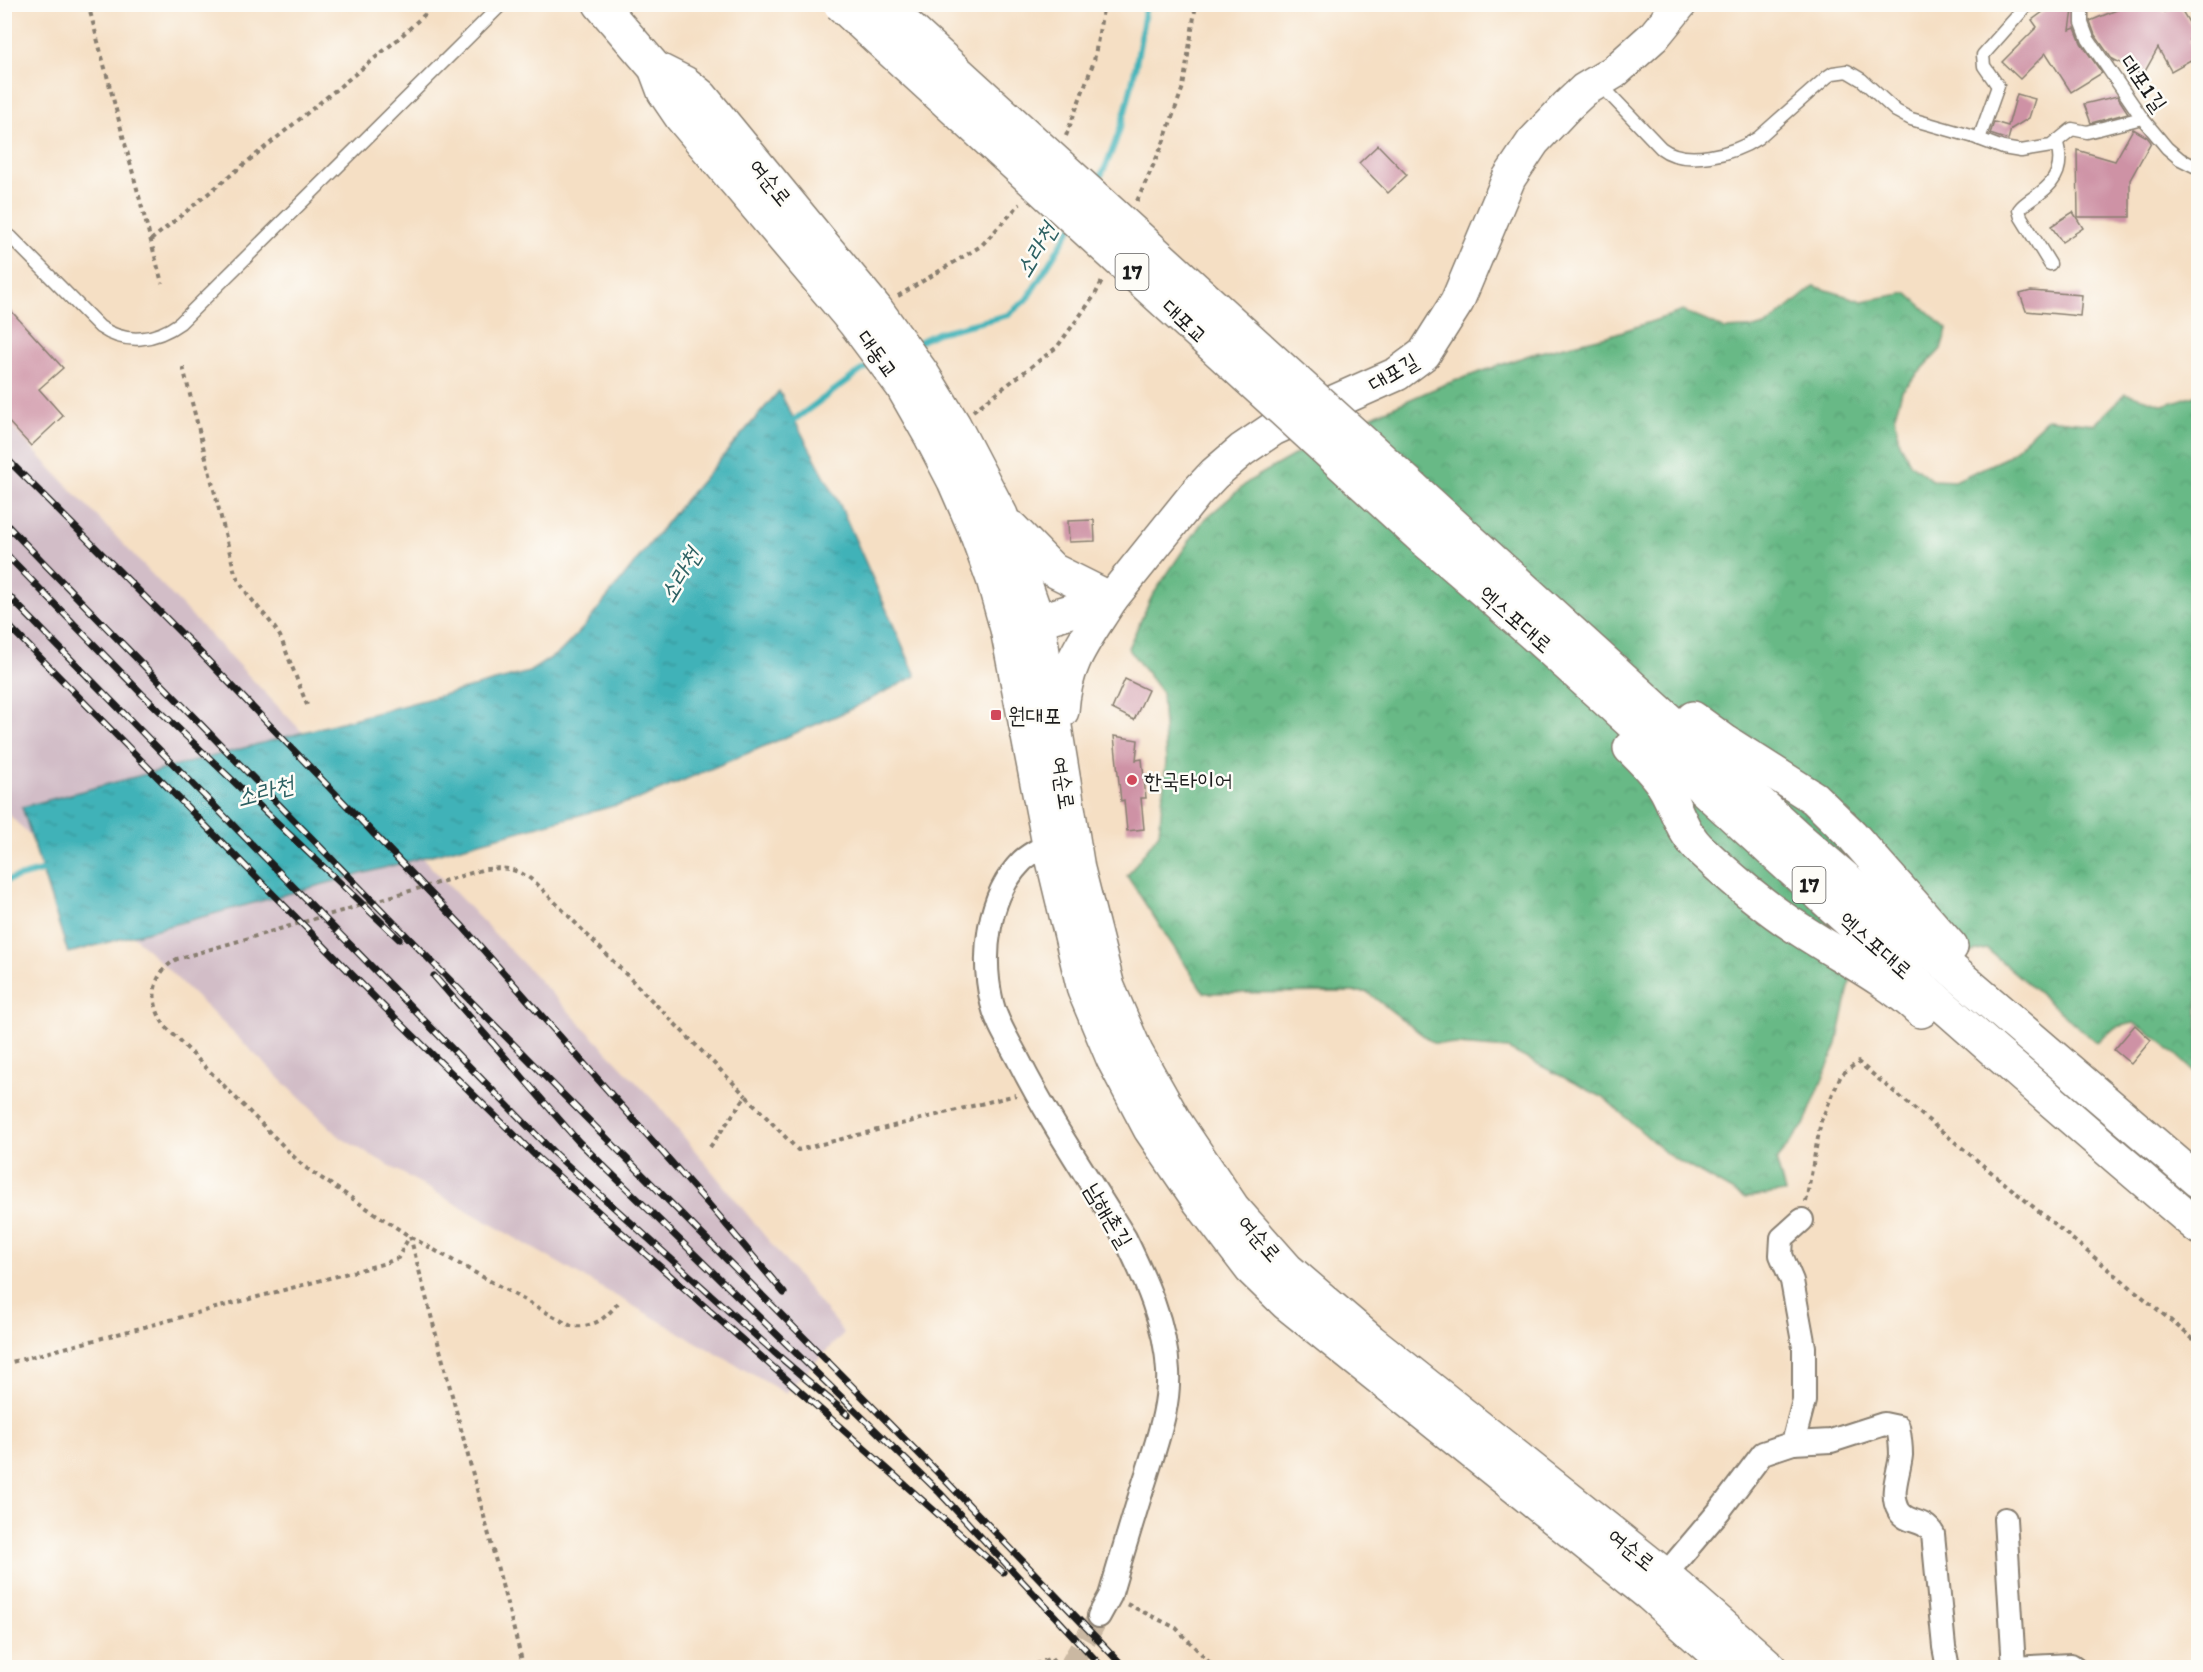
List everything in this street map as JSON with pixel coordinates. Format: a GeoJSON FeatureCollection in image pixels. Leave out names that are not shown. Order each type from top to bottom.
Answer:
{"type":"FeatureCollection","features":[{"type":"Feature","properties":{"kind":"main road","name":"여순로"},"geometry":{"type":"LineString","coordinates":[[600,4],[655,68],[685,83],[701,96],[865,316]]}},
{"type":"Feature","properties":{"kind":"main road","name":"대포교"},"geometry":{"type":"LineString","coordinates":[[840,4],[1434,528]]}},
{"type":"Feature","properties":{"kind":"main road","name":"대포교"},"geometry":{"type":"LineString","coordinates":[[883,4],[1434,528]]}},
{"type":"Feature","properties":{"kind":"main road","name":"대포길"},"geometry":{"type":"LineString","coordinates":[[1059,756],[1062,701],[1068,671],[1073,660],[1111,599],[1197,492],[1242,450],[1273,429],[1397,374],[1424,354],[1457,302],[1509,178],[1519,161],[1533,142],[1567,106],[1584,90],[1599,83],[1654,36],[1680,4]]}},
{"type":"Feature","properties":{"kind":"main road","name":"대동교"},"geometry":{"type":"LineString","coordinates":[[865,316],[912,380]]}},
{"type":"Feature","properties":{"kind":"main road"},"geometry":{"type":"LineString","coordinates":[[912,380],[964,443],[1001,515],[1028,546],[1053,570],[1111,599]]}},
{"type":"Feature","properties":{"kind":"main road"},"geometry":{"type":"LineString","coordinates":[[912,380],[930,435],[954,481],[974,527],[1007,575]]}},
{"type":"Feature","properties":{"kind":"main road"},"geometry":{"type":"LineString","coordinates":[[1001,515],[1007,575]]}},
{"type":"Feature","properties":{"kind":"main road","name":"엑스포대로"},"geometry":{"type":"LineString","coordinates":[[1434,528],[2199,1181]]}},
{"type":"Feature","properties":{"kind":"main road","name":"여순로"},"geometry":{"type":"LineString","coordinates":[[1007,575],[1038,621],[1078,869],[1108,987],[1136,1052],[1176,1123],[1233,1208],[1287,1269],[1363,1334],[1665,1575],[1771,1668]]}},
{"type":"Feature","properties":{"kind":"main road","name":"여순로"},"geometry":{"type":"LineString","coordinates":[[1007,575],[1007,629],[1049,844],[1084,990],[1113,1059],[1150,1129],[1199,1201],[1251,1269],[1287,1304],[1650,1595],[1731,1668]]}},
{"type":"Feature","properties":{"kind":"main road"},"geometry":{"type":"LineString","coordinates":[[1007,629],[1111,599]]}},
{"type":"Feature","properties":{"kind":"main road","name":"엑스포대로"},"geometry":{"type":"LineString","coordinates":[[1525,607],[1773,854],[2199,1227]]}},
{"type":"Feature","properties":{"kind":"main road"},"geometry":{"type":"LineString","coordinates":[[1525,607],[1726,742],[1814,798],[1851,834],[1965,963],[2041,1032],[2120,1088],[2199,1158]]}},
{"type":"Feature","properties":{"kind":"main road"},"geometry":{"type":"LineString","coordinates":[[1525,607],[1584,699],[1658,778],[1680,822],[1700,850],[1756,899],[1797,928],[1903,995],[2060,1137],[2120,1160]]}},
{"type":"Feature","properties":{"kind":"street","name":"남해촌길"},"geometry":{"type":"LineString","coordinates":[[1049,844],[1022,861],[1004,886],[996,903],[990,928],[988,969],[992,1002],[996,1017],[1034,1090],[1125,1238],[1148,1287],[1165,1344],[1168,1372],[1164,1417],[1110,1596],[1099,1616]]}},
{"type":"Feature","properties":{"kind":"street"},"geometry":{"type":"LineString","coordinates":[[1793,1443],[1804,1401],[1804,1347],[1792,1281],[1780,1255],[1782,1238],[1802,1220]]}},
{"type":"Feature","properties":{"kind":"street"},"geometry":{"type":"LineString","coordinates":[[1665,1575],[1764,1453],[1793,1443],[1831,1441],[1884,1424],[1898,1427],[1901,1441],[1894,1495],[1903,1516],[1928,1526],[1933,1534],[1948,1668]]}},
{"type":"Feature","properties":{"kind":"street"},"geometry":{"type":"LineString","coordinates":[[2005,1520],[2013,1667],[2070,1665],[2075,1668]]}},
{"type":"Feature","properties":{"kind":"lane"},"geometry":{"type":"LineString","coordinates":[[11,237],[108,333],[131,339],[142,339],[168,332],[188,315],[502,4]]}},
{"type":"Feature","properties":{"kind":"lane"},"geometry":{"type":"LineString","coordinates":[[1979,139],[1998,87],[1984,66],[1983,55],[2028,4]]}},
{"type":"Feature","properties":{"kind":"lane","name":"대포1길"},"geometry":{"type":"LineString","coordinates":[[2082,4],[2082,23],[2088,39],[2142,118],[2167,148],[2180,159],[2199,168]]}},
{"type":"Feature","properties":{"kind":"lane"},"geometry":{"type":"LineString","coordinates":[[1599,83],[1661,148],[1669,155],[1679,158],[1726,153],[1747,145],[1827,77],[1840,71],[1847,71],[1862,80],[1881,99],[1911,119],[2003,148],[2020,151],[2057,143],[2072,129],[2087,132],[2142,118]]}},
{"type":"Feature","properties":{"kind":"lane"},"geometry":{"type":"LineString","coordinates":[[2050,264],[2019,210],[2047,188],[2056,176],[2061,161],[2057,143]]}},
{"type":"Feature","properties":{"kind":"path"},"geometry":{"type":"LineString","coordinates":[[88,4],[162,283]]}},
{"type":"Feature","properties":{"kind":"path"},"geometry":{"type":"LineString","coordinates":[[151,240],[397,40],[436,4]]}},
{"type":"Feature","properties":{"kind":"path"},"geometry":{"type":"LineString","coordinates":[[183,367],[235,573],[248,597],[280,636],[307,705]]}},
{"type":"Feature","properties":{"kind":"path"},"geometry":{"type":"LineString","coordinates":[[618,1303],[597,1324],[582,1327],[571,1326],[410,1236],[303,1166],[165,1026],[159,1017],[154,999],[157,981],[163,971],[177,959],[485,870],[515,870],[522,872],[537,884],[798,1150],[1034,1090]]}},
{"type":"Feature","properties":{"kind":"path"},"geometry":{"type":"LineString","coordinates":[[1802,1220],[1821,1121],[1841,1075],[1858,1062],[2199,1342]]}},
{"type":"Feature","properties":{"kind":"path"},"geometry":{"type":"LineString","coordinates":[[710,1148],[746,1096]]}},
{"type":"Feature","properties":{"kind":"path"},"geometry":{"type":"LineString","coordinates":[[4,1364],[386,1263],[398,1258],[410,1236]]}},
{"type":"Feature","properties":{"kind":"path"},"geometry":{"type":"LineString","coordinates":[[410,1236],[525,1668]]}},
{"type":"Feature","properties":{"kind":"path"},"geometry":{"type":"LineString","coordinates":[[1110,1596],[1176,1628],[1215,1668]]}},
{"type":"Feature","properties":{"kind":"path"},"geometry":{"type":"LineString","coordinates":[[1027,1668],[1051,1658],[1058,1668]]}},
{"type":"Feature","properties":{"kind":"shaded area"},"geometry":{"type":"Polygon","coordinates":[[[4,419],[657,1104],[844,1333],[785,1393],[341,1138],[5,811],[4,419]]]}},
{"type":"Feature","properties":{"kind":"green space"},"geometry":{"type":"Polygon","coordinates":[[[1814,286],[1862,301],[1907,293],[1947,329],[1941,349],[1902,391],[1895,415],[1899,443],[1911,464],[1932,480],[1955,481],[2007,457],[2047,419],[2095,424],[2126,393],[2164,405],[2198,394],[2198,1075],[2162,1042],[2134,1023],[2116,1027],[2097,1043],[1987,949],[1851,978],[1837,1044],[1804,1125],[1776,1160],[1785,1192],[1744,1198],[1668,1155],[1604,1098],[1508,1049],[1433,1043],[1367,992],[1204,993],[1127,876],[1159,833],[1166,762],[1162,693],[1128,648],[1152,596],[1203,521],[1249,481],[1308,447],[1443,385],[1532,354],[1611,335],[1683,311],[1725,329],[1765,327],[1814,286]]]}},
{"type":"Feature","properties":{"kind":"water"},"geometry":{"type":"Polygon","coordinates":[[[779,391],[840,505],[916,676],[843,713],[639,799],[68,953],[22,807],[529,672],[560,652],[583,628],[680,506],[779,391]]]}},
{"type":"Feature","properties":{"kind":"building"},"geometry":{"type":"Polygon","coordinates":[[[2054,4],[2074,4],[2070,30],[2075,28],[2081,43],[2102,73],[2071,92],[2046,53],[2020,79],[2002,62],[2037,27],[2032,20],[2054,4]]]}},
{"type":"Feature","properties":{"kind":"building"},"geometry":{"type":"Polygon","coordinates":[[[2131,4],[2160,4],[2164,12],[2178,4],[2197,36],[2189,40],[2198,56],[2171,71],[2158,48],[2143,75],[2113,59],[2114,62],[2095,35],[2090,21],[2131,4]]]}},
{"type":"Feature","properties":{"kind":"building"},"geometry":{"type":"Polygon","coordinates":[[[2017,94],[2035,99],[2029,118],[2011,129],[2008,140],[1990,134],[1994,122],[2008,126],[2017,94]]]}},
{"type":"Feature","properties":{"kind":"building"},"geometry":{"type":"Polygon","coordinates":[[[2117,96],[2128,113],[2091,123],[2084,104],[2117,96]]]}},
{"type":"Feature","properties":{"kind":"building"},"geometry":{"type":"Polygon","coordinates":[[[2133,129],[2151,142],[2130,180],[2130,217],[2078,217],[2077,150],[2115,161],[2133,129]]]}},
{"type":"Feature","properties":{"kind":"building"},"geometry":{"type":"Polygon","coordinates":[[[1378,145],[1407,175],[1388,193],[1359,163],[1378,145]]]}},
{"type":"Feature","properties":{"kind":"building"},"geometry":{"type":"Polygon","coordinates":[[[2073,212],[2083,228],[2062,242],[2051,226],[2073,212]]]}},
{"type":"Feature","properties":{"kind":"building"},"geometry":{"type":"Polygon","coordinates":[[[2031,291],[2082,295],[2080,316],[2026,311],[2020,294],[2031,291]]]}},
{"type":"Feature","properties":{"kind":"building"},"geometry":{"type":"Polygon","coordinates":[[[4,303],[63,368],[39,389],[63,416],[31,446],[4,417],[4,303]]]}},
{"type":"Feature","properties":{"kind":"building"},"geometry":{"type":"Polygon","coordinates":[[[1094,520],[1095,541],[1069,542],[1068,521],[1094,520]]]}},
{"type":"Feature","properties":{"kind":"building"},"geometry":{"type":"Polygon","coordinates":[[[1125,679],[1148,690],[1134,720],[1112,709],[1125,679]]]}},
{"type":"Feature","properties":{"kind":"building"},"geometry":{"type":"Polygon","coordinates":[[[1114,736],[1138,740],[1136,760],[1142,759],[1146,798],[1141,798],[1144,829],[1127,831],[1124,800],[1121,801],[1114,736]]]}},
{"type":"Feature","properties":{"kind":"building"},"geometry":{"type":"Polygon","coordinates":[[[2135,1025],[2151,1040],[2131,1064],[2114,1050],[2135,1025]]]}},
{"type":"Feature","properties":{"kind":"waterway","name":"소라천"},"geometry":{"type":"LineString","coordinates":[[1096,185],[1123,120],[1139,50],[1146,4]]}},
{"type":"Feature","properties":{"kind":"waterway","name":"소라천"},"geometry":{"type":"LineString","coordinates":[[913,345],[937,333],[1008,315],[1027,299],[1071,228]]}},
{"type":"Feature","properties":{"kind":"waterway","name":"소라천"},"geometry":{"type":"LineString","coordinates":[[791,425],[794,420],[862,370],[874,364]]}},
{"type":"Feature","properties":{"kind":"waterway","name":"소라천"},"geometry":{"type":"LineString","coordinates":[[4,881],[48,869]]}},
{"type":"Feature","properties":{"kind":"tunnel"},"geometry":{"type":"LineString","coordinates":[[1069,1668],[1099,1616]]}},
{"type":"Feature","properties":{"kind":"railway"},"geometry":{"type":"LineString","coordinates":[[4,456],[192,644],[463,927],[719,1216],[784,1293]]}},
{"type":"Feature","properties":{"kind":"railway"},"geometry":{"type":"LineString","coordinates":[[4,522],[430,960],[948,1483],[1125,1668]]}},
{"type":"Feature","properties":{"kind":"railway"},"geometry":{"type":"LineString","coordinates":[[4,552],[142,694],[399,939]]}},
{"type":"Feature","properties":{"kind":"railway"},"geometry":{"type":"LineString","coordinates":[[4,591],[555,1154],[774,1352],[848,1415]]}},
{"type":"Feature","properties":{"kind":"railway"},"geometry":{"type":"LineString","coordinates":[[4,621],[382,1005],[539,1159],[1003,1572]]}},
{"type":"Feature","properties":{"kind":"railway"},"geometry":{"type":"LineString","coordinates":[[434,976],[578,1141],[940,1493],[1103,1668]]}},
{"type":"Feature","properties":{"kind":"place","name":"원대포"},"geometry":{"type":"Point","coordinates":[996,715]}},
{"type":"Feature","properties":{"kind":"place","name":"한국타이어"},"geometry":{"type":"Point","coordinates":[1132,780]}}]}
